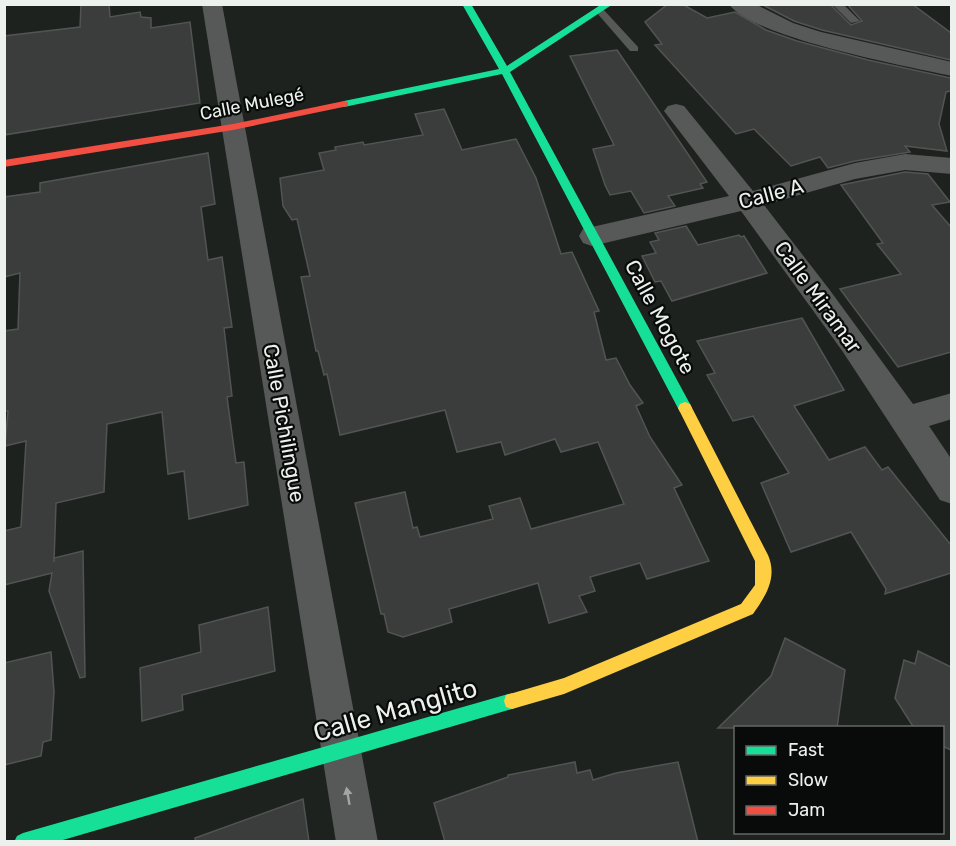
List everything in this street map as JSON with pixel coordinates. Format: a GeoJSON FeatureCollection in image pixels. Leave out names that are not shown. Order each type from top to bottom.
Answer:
{"type":"FeatureCollection","features":[{"type":"Feature","properties":{"kind":"street","name":"Calle Pichilingue"},"geometry":{"type":"LineString","coordinates":[[212,4],[357,842]]}},
{"type":"Feature","properties":{"kind":"street","name":"Calle Mogote"},"geometry":{"type":"LineString","coordinates":[[466,4],[505,71],[705,444],[763,560],[763,587]]}},
{"type":"Feature","properties":{"kind":"street"},"geometry":{"type":"LineString","coordinates":[[739,4],[751,12],[807,34],[887,56],[951,69]]}},
{"type":"Feature","properties":{"kind":"street"},"geometry":{"type":"LineString","coordinates":[[505,71],[604,8]]}},
{"type":"Feature","properties":{"kind":"street","name":"Calle Mulegé"},"geometry":{"type":"LineString","coordinates":[[4,164],[233,127],[505,71]]}},
{"type":"Feature","properties":{"kind":"street","name":"Calle Miramar"},"geometry":{"type":"LineString","coordinates":[[676,111],[747,201],[908,419],[951,489]]}},
{"type":"Feature","properties":{"kind":"street","name":"Calle A"},"geometry":{"type":"LineString","coordinates":[[592,236],[747,201],[855,171],[905,162],[951,166]]}},
{"type":"Feature","properties":{"kind":"street"},"geometry":{"type":"LineString","coordinates":[[908,419],[951,406]]}},
{"type":"Feature","properties":{"kind":"street","name":"Calle Manglito"},"geometry":{"type":"LineString","coordinates":[[23,842],[564,686],[747,609],[763,587]]}},
{"type":"Feature","properties":{"kind":"lane"},"geometry":{"type":"LineString","coordinates":[[837,4],[855,21]]}},
{"type":"Feature","properties":{"kind":"lane"},"geometry":{"type":"LineString","coordinates":[[604,8],[634,49]]}},
{"type":"Feature","properties":{"kind":"building"},"geometry":{"type":"Polygon","coordinates":[[[81,4],[109,4],[110,17],[140,12],[141,17],[151,18],[151,28],[190,22],[200,103],[4,135],[4,36],[80,27],[81,4]]]}},
{"type":"Feature","properties":{"kind":"building"},"geometry":{"type":"Polygon","coordinates":[[[668,4],[682,4],[707,18],[735,12],[766,30],[797,41],[868,60],[951,78],[951,91],[946,92],[939,124],[947,151],[905,146],[910,152],[828,168],[820,157],[791,166],[754,129],[736,134],[655,45],[662,44],[645,22],[668,4]]]}},
{"type":"Feature","properties":{"kind":"building"},"geometry":{"type":"Polygon","coordinates":[[[830,4],[851,25],[862,21],[847,4],[912,4],[951,33],[951,60],[822,30],[794,21],[763,5],[830,4]]]}},
{"type":"Feature","properties":{"kind":"building"},"geometry":{"type":"Polygon","coordinates":[[[617,50],[707,182],[700,184],[703,188],[668,196],[675,206],[644,213],[631,191],[610,195],[605,185],[593,149],[614,145],[570,56],[617,50]]]}},
{"type":"Feature","properties":{"kind":"building"},"geometry":{"type":"Polygon","coordinates":[[[444,109],[462,150],[516,139],[536,178],[561,254],[572,252],[599,311],[594,312],[606,360],[616,358],[630,385],[643,403],[636,406],[650,437],[682,485],[674,488],[709,561],[647,579],[640,563],[590,577],[595,591],[579,596],[587,612],[549,623],[538,583],[449,609],[452,622],[403,637],[388,632],[384,614],[381,614],[355,503],[405,492],[413,528],[417,527],[420,537],[493,519],[489,506],[520,498],[531,529],[624,504],[598,442],[561,452],[555,439],[505,455],[501,442],[457,452],[445,410],[340,435],[327,374],[324,375],[318,351],[316,351],[301,277],[310,276],[297,219],[292,220],[283,206],[280,178],[324,170],[319,153],[336,150],[335,147],[363,142],[364,145],[423,135],[415,114],[444,109]]]}},
{"type":"Feature","properties":{"kind":"building"},"geometry":{"type":"Polygon","coordinates":[[[208,153],[215,204],[201,207],[208,260],[222,257],[232,327],[224,328],[232,396],[227,397],[236,463],[244,462],[248,505],[189,519],[184,471],[168,474],[162,412],[107,424],[104,492],[56,503],[54,558],[83,551],[85,677],[80,678],[49,591],[52,573],[4,585],[4,531],[21,527],[26,441],[5,446],[8,411],[4,411],[4,331],[18,329],[20,273],[4,277],[4,197],[40,192],[40,183],[208,153]]]}},
{"type":"Feature","properties":{"kind":"building"},"geometry":{"type":"Polygon","coordinates":[[[905,172],[928,174],[950,202],[932,205],[951,227],[951,352],[898,367],[840,289],[901,274],[877,244],[883,243],[841,185],[905,172]]]}},
{"type":"Feature","properties":{"kind":"building"},"geometry":{"type":"Polygon","coordinates":[[[686,226],[698,245],[739,235],[744,236],[767,273],[672,301],[661,281],[655,282],[642,256],[656,253],[650,242],[659,240],[655,233],[686,226]]]}},
{"type":"Feature","properties":{"kind":"building"},"geometry":{"type":"Polygon","coordinates":[[[802,318],[844,390],[794,406],[829,460],[865,447],[882,470],[888,467],[951,545],[951,573],[885,594],[886,589],[851,532],[791,552],[761,483],[789,473],[753,416],[733,421],[707,375],[715,373],[697,341],[802,318]]]}},
{"type":"Feature","properties":{"kind":"building"},"geometry":{"type":"Polygon","coordinates":[[[268,607],[275,671],[182,695],[183,710],[142,721],[140,668],[201,652],[199,625],[268,607]]]}},
{"type":"Feature","properties":{"kind":"building"},"geometry":{"type":"Polygon","coordinates":[[[785,638],[845,670],[837,726],[718,728],[771,676],[785,638]]]}},
{"type":"Feature","properties":{"kind":"building"},"geometry":{"type":"Polygon","coordinates":[[[918,651],[951,667],[951,750],[944,747],[944,726],[913,726],[895,698],[904,660],[915,664],[918,651]]]}},
{"type":"Feature","properties":{"kind":"building"},"geometry":{"type":"Polygon","coordinates":[[[51,652],[54,692],[51,740],[43,742],[41,756],[4,765],[4,663],[51,652]]]}},
{"type":"Feature","properties":{"kind":"building"},"geometry":{"type":"Polygon","coordinates":[[[575,762],[577,773],[590,770],[593,780],[616,773],[678,762],[698,842],[445,842],[434,803],[508,777],[508,775],[575,762]]]}},
{"type":"Feature","properties":{"kind":"building"},"geometry":{"type":"Polygon","coordinates":[[[303,799],[309,842],[196,842],[195,838],[303,799]]]}},
{"type":"Feature","properties":{"kind":"traffic: fast"},"geometry":{"type":"LineString","coordinates":[[466,4],[505,71],[685,408]]}},
{"type":"Feature","properties":{"kind":"traffic: fast"},"geometry":{"type":"LineString","coordinates":[[344,104],[505,71],[609,4]]}},
{"type":"Feature","properties":{"kind":"traffic: fast"},"geometry":{"type":"LineString","coordinates":[[23,842],[512,701]]}},
{"type":"Feature","properties":{"kind":"traffic: slow"},"geometry":{"type":"LineString","coordinates":[[512,701],[564,686],[747,609],[763,587],[763,560],[685,408]]}},
{"type":"Feature","properties":{"kind":"traffic: jam"},"geometry":{"type":"LineString","coordinates":[[4,164],[233,127],[344,104]]}}]}
